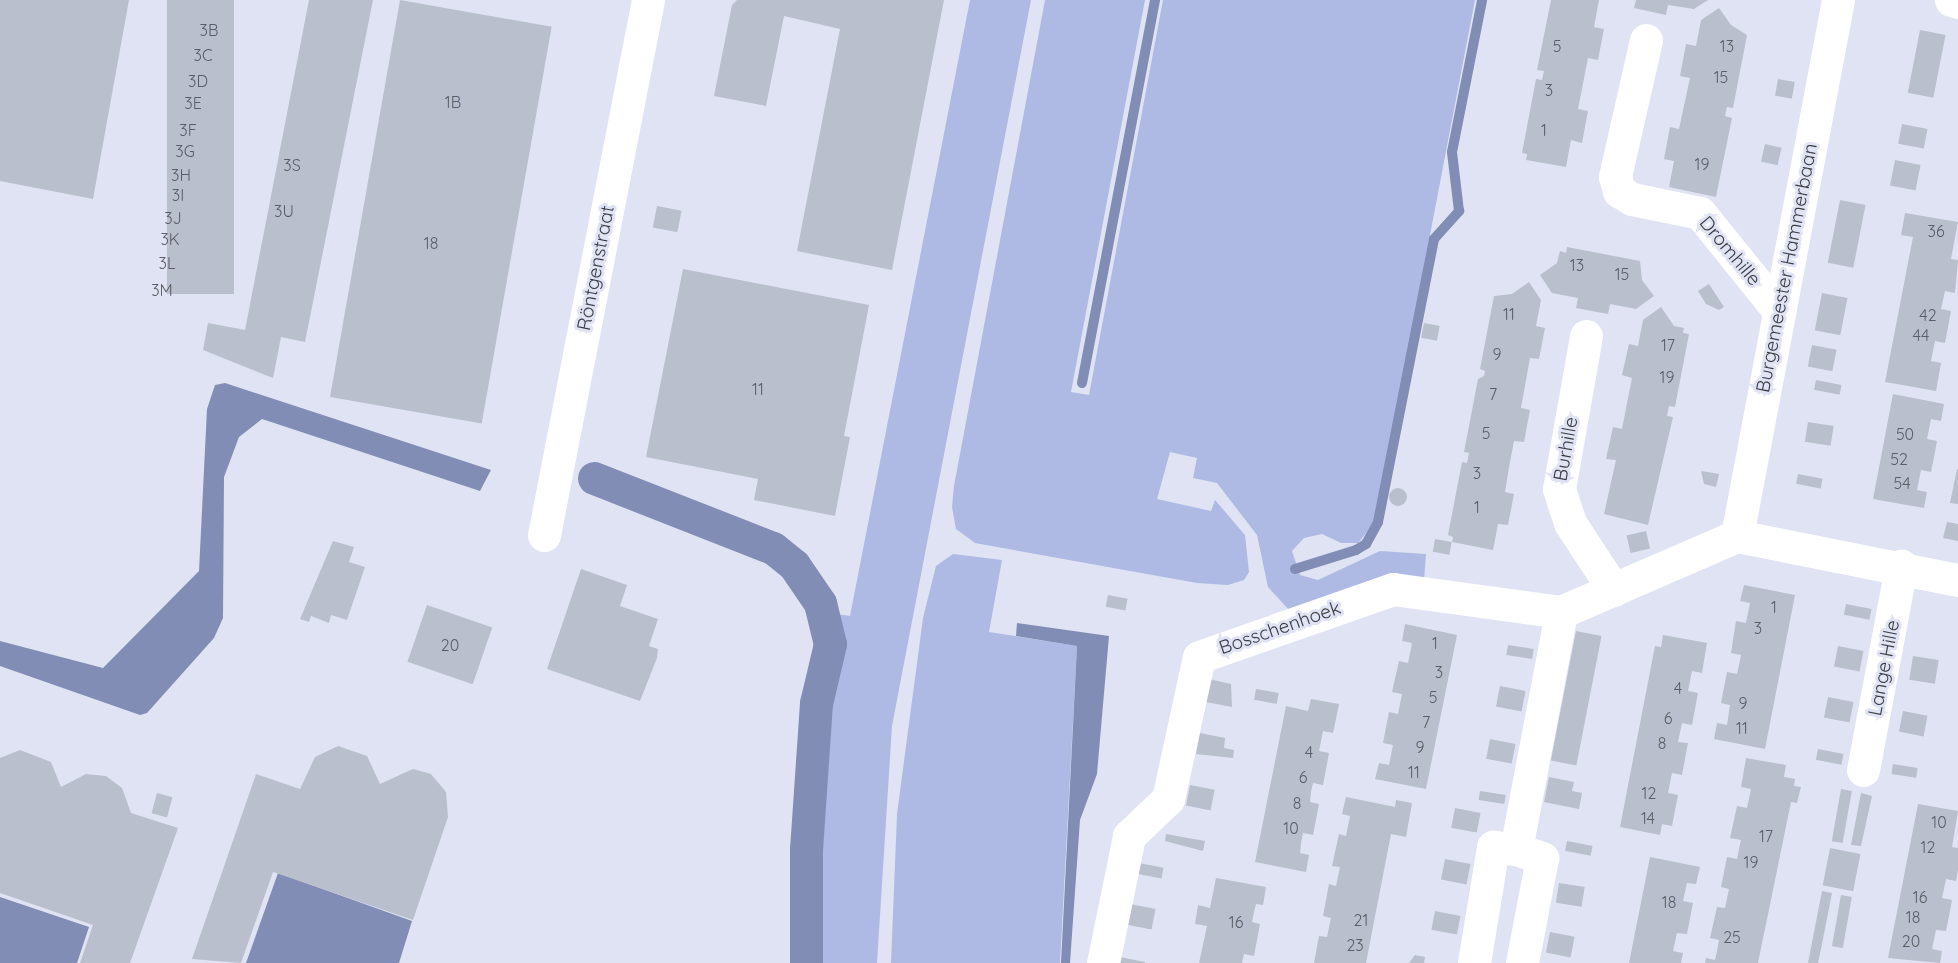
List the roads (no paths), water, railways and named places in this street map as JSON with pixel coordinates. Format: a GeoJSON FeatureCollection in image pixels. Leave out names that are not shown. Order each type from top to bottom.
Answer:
{"type":"FeatureCollection","features":[{"type":"Feature","properties":{"kind":"street","name":"Röntgenstraat"},"geometry":{"type":"LineString","coordinates":[[544,535],[648,0]]}},
{"type":"Feature","properties":{"kind":"street","name":"Burgemeester Hammerbaan"},"geometry":{"type":"LineString","coordinates":[[1737,536],[1838,0]]}},
{"type":"Feature","properties":{"kind":"street"},"geometry":{"type":"LineString","coordinates":[[1951,0],[1958,2]]}},
{"type":"Feature","properties":{"kind":"street","name":"Dromhille"},"geometry":{"type":"LineString","coordinates":[[1646,40],[1615,177],[1619,191],[1632,200],[1700,213],[1779,311]]}},
{"type":"Feature","properties":{"kind":"street","name":"Burhille"},"geometry":{"type":"LineString","coordinates":[[1586,336],[1559,489],[1570,523],[1614,590]]}},
{"type":"Feature","properties":{"kind":"street"},"geometry":{"type":"LineString","coordinates":[[1516,849],[1561,612],[1737,536],[1901,566],[1958,580]]}},
{"type":"Feature","properties":{"kind":"street","name":"Lange Hille"},"geometry":{"type":"LineString","coordinates":[[1863,770],[1901,566]]}},
{"type":"Feature","properties":{"kind":"street","name":"Bosschenhoek"},"geometry":{"type":"LineString","coordinates":[[1103,963],[1129,836],[1168,799],[1199,657],[1393,589],[1561,612]]}},
{"type":"Feature","properties":{"kind":"street"},"geometry":{"type":"LineString","coordinates":[[1474,963],[1493,846],[1516,849],[1542,858],[1522,963]]}},
{"type":"Feature","properties":{"kind":"waterway"},"geometry":{"type":"LineString","coordinates":[[1082,383],[1155,0]]}},
{"type":"Feature","properties":{"kind":"waterway"},"geometry":{"type":"LineString","coordinates":[[1295,569],[1356,550],[1366,544],[1378,522],[1434,239],[1459,211],[1452,152],[1482,0]]}},
{"type":"Feature","properties":{"kind":"waterway"},"geometry":{"type":"LineString","coordinates":[[594,478],[773,548],[794,565],[820,603],[830,644],[816,703],[806,849],[806,963]]}}]}
